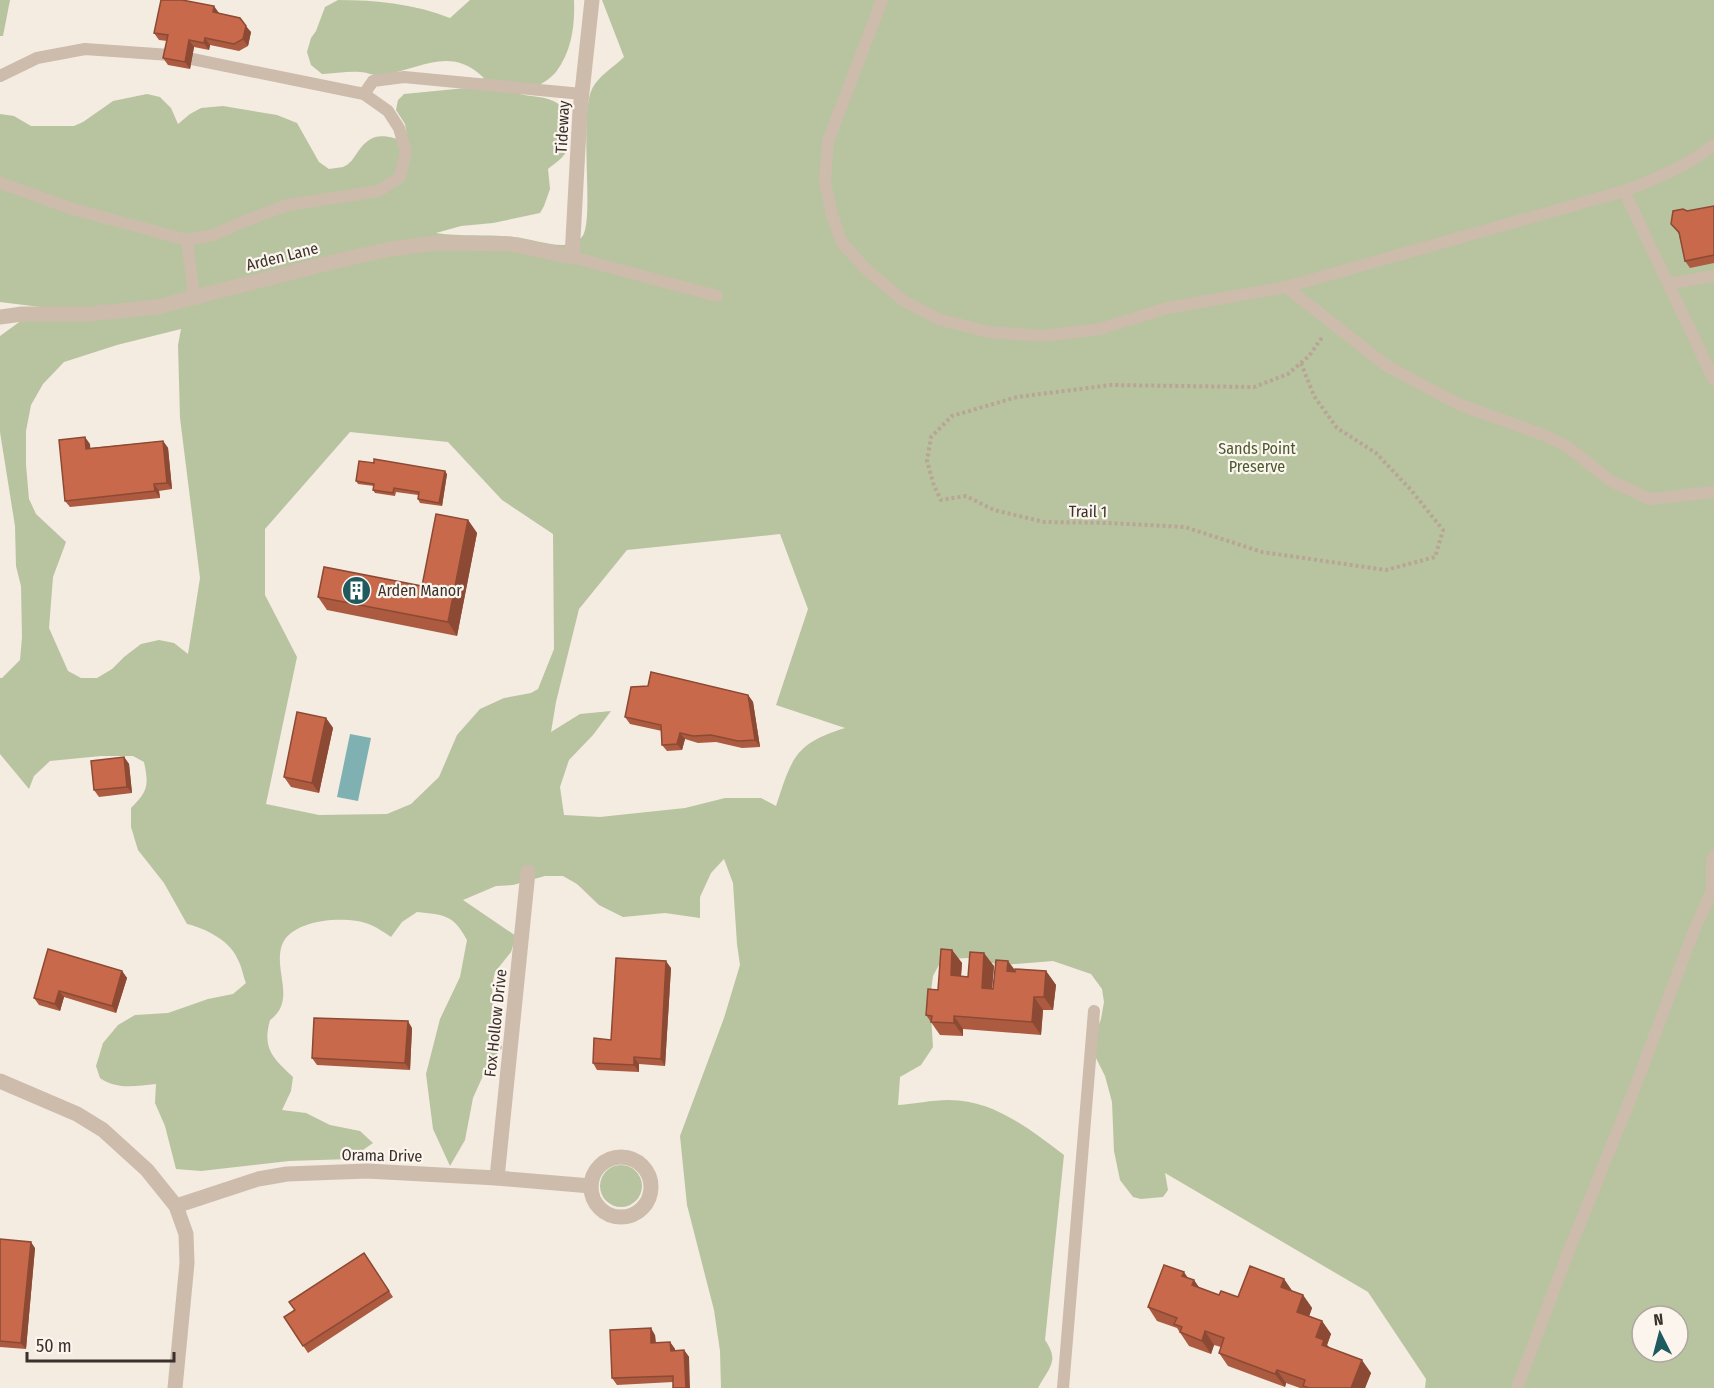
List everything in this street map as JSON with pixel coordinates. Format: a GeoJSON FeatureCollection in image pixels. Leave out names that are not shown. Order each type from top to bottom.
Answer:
{"type":"FeatureCollection","features":[{"type":"Feature","properties":{"kind":"street","name":"Tideway"},"geometry":{"type":"LineString","coordinates":[[572,257],[582,94],[592,0]]}},
{"type":"Feature","properties":{"kind":"street","name":"Arden Lane"},"geometry":{"type":"LineString","coordinates":[[0,317],[22,314],[89,314],[157,307],[315,266],[390,249],[436,243],[511,244],[572,257]]}},
{"type":"Feature","properties":{"kind":"street","name":"Fox Hollow Drive"},"geometry":{"type":"LineString","coordinates":[[497,1178],[528,872]]}},
{"type":"Feature","properties":{"kind":"street"},"geometry":{"type":"LineString","coordinates":[[0,1081],[77,1114],[103,1131],[147,1170],[176,1206],[186,1234],[187,1263],[175,1388]]}},
{"type":"Feature","properties":{"kind":"street"},"geometry":{"type":"LineString","coordinates":[[623,1156],[632,1158],[647,1170],[652,1189],[650,1199],[644,1208],[635,1214],[615,1217],[605,1213],[597,1206],[592,1196],[591,1186],[597,1168],[613,1158],[623,1156]]}},
{"type":"Feature","properties":{"kind":"street","name":"Orama Drive"},"geometry":{"type":"LineString","coordinates":[[176,1206],[258,1179],[287,1174],[367,1171],[591,1186]]}},
{"type":"Feature","properties":{"kind":"lane"},"geometry":{"type":"LineString","coordinates":[[882,0],[828,141],[825,182],[832,215],[843,243],[867,270],[904,301],[938,319],[989,332],[1043,336],[1100,329],[1167,308],[1286,286],[1624,191],[1668,174],[1714,145]]}},
{"type":"Feature","properties":{"kind":"lane"},"geometry":{"type":"LineString","coordinates":[[0,76],[37,58],[86,49],[170,55]]}},
{"type":"Feature","properties":{"kind":"lane"},"geometry":{"type":"LineString","coordinates":[[0,183],[73,209],[187,240],[213,235],[288,205],[379,191],[400,177],[406,152],[399,128],[388,111],[364,94],[192,59]]}},
{"type":"Feature","properties":{"kind":"lane"},"geometry":{"type":"LineString","coordinates":[[364,94],[373,81],[404,77],[582,94]]}},
{"type":"Feature","properties":{"kind":"lane"},"geometry":{"type":"LineString","coordinates":[[1624,191],[1714,380]]}},
{"type":"Feature","properties":{"kind":"lane"},"geometry":{"type":"LineString","coordinates":[[187,240],[194,297]]}},
{"type":"Feature","properties":{"kind":"lane"},"geometry":{"type":"LineString","coordinates":[[572,257],[717,296]]}},
{"type":"Feature","properties":{"kind":"lane"},"geometry":{"type":"LineString","coordinates":[[1668,284],[1714,276]]}},
{"type":"Feature","properties":{"kind":"lane"},"geometry":{"type":"LineString","coordinates":[[1286,286],[1388,366],[1458,404],[1560,443],[1611,482],[1649,499],[1714,492]]}},
{"type":"Feature","properties":{"kind":"lane"},"geometry":{"type":"LineString","coordinates":[[1517,1388],[1693,933],[1713,888],[1712,861],[1714,856]]}},
{"type":"Feature","properties":{"kind":"lane"},"geometry":{"type":"LineString","coordinates":[[1063,1388],[1094,1011]]}},
{"type":"Feature","properties":{"kind":"path","name":"Trail 1"},"geometry":{"type":"LineString","coordinates":[[1301,363],[1314,396],[1337,428],[1376,453],[1411,490],[1443,530],[1435,557],[1386,570],[1262,552],[1185,526],[1044,522],[994,510],[966,496],[941,500],[934,486],[927,461],[931,437],[952,416],[1017,398],[1111,385],[1254,387],[1288,374],[1309,356],[1332,323]]}},
{"type":"Feature","properties":{"kind":"green space"},"geometry":{"type":"Polygon","coordinates":[[[0,0],[10,0],[3,36],[0,36],[0,0]]]}},
{"type":"Feature","properties":{"kind":"green space","name":"Sands Point Preserve"},"geometry":{"type":"Polygon","coordinates":[[[338,0],[409,6],[450,18],[470,0],[574,0],[571,38],[561,64],[548,79],[520,94],[557,103],[563,112],[566,126],[568,141],[566,152],[548,169],[550,189],[540,213],[493,223],[461,226],[436,233],[514,237],[564,245],[581,238],[585,229],[587,214],[586,123],[592,89],[602,76],[624,57],[602,0],[1714,0],[1714,1388],[1425,1388],[1426,1379],[1368,1292],[1165,1173],[1168,1190],[1163,1197],[1141,1199],[1133,1197],[1120,1180],[1114,1151],[1112,1102],[1105,1076],[1090,1046],[1101,1019],[1104,1002],[1102,989],[1091,974],[1053,961],[1002,965],[967,958],[950,959],[940,963],[933,976],[930,999],[933,1047],[921,1065],[900,1077],[898,1105],[949,1100],[981,1105],[1010,1118],[1038,1135],[1064,1155],[1045,1340],[1052,1354],[1049,1369],[1038,1388],[721,1388],[720,1351],[714,1310],[687,1205],[680,1136],[724,1018],[740,965],[733,883],[724,859],[711,873],[700,897],[700,918],[665,913],[623,917],[599,905],[577,884],[563,876],[545,876],[513,885],[496,886],[463,900],[516,936],[511,952],[495,972],[492,986],[493,1012],[502,1048],[486,1069],[473,1098],[465,1140],[450,1166],[433,1129],[426,1074],[440,1019],[460,977],[467,940],[462,931],[447,917],[417,912],[402,922],[391,937],[371,925],[349,920],[322,921],[297,929],[282,945],[280,965],[283,985],[282,1004],[270,1020],[267,1038],[268,1046],[275,1058],[293,1077],[291,1091],[282,1110],[306,1113],[330,1125],[360,1131],[373,1143],[350,1159],[289,1161],[201,1171],[176,1169],[165,1126],[155,1103],[156,1084],[120,1086],[106,1082],[100,1078],[96,1066],[103,1043],[118,1025],[135,1015],[168,1013],[208,999],[233,994],[246,983],[235,953],[224,941],[209,932],[187,924],[164,883],[138,850],[131,827],[131,808],[146,788],[144,762],[133,756],[101,756],[50,761],[34,776],[29,789],[0,754],[0,678],[20,660],[22,637],[21,586],[16,566],[15,526],[0,432],[0,336],[40,307],[0,302],[0,114],[14,116],[31,126],[74,126],[113,101],[147,94],[160,97],[171,108],[178,124],[201,108],[223,106],[277,115],[297,123],[319,162],[329,169],[348,164],[368,141],[374,138],[386,136],[408,142],[405,124],[396,110],[398,100],[404,94],[466,88],[484,78],[472,68],[447,61],[380,75],[363,72],[322,74],[311,65],[307,52],[311,38],[325,7],[338,0]],[[181,329],[117,345],[64,362],[43,384],[31,405],[26,431],[29,499],[36,514],[66,542],[53,577],[49,628],[68,671],[81,678],[97,678],[112,669],[141,644],[159,640],[174,643],[188,654],[200,578],[180,418],[178,345],[181,329]],[[350,432],[265,529],[265,595],[297,657],[266,804],[319,815],[387,814],[411,804],[439,777],[457,735],[480,709],[504,698],[531,693],[538,689],[554,649],[553,534],[502,500],[448,442],[350,432]],[[780,534],[627,550],[579,609],[551,732],[580,714],[611,711],[593,735],[569,760],[560,787],[564,815],[600,817],[685,808],[725,798],[761,798],[776,806],[786,776],[797,755],[815,740],[845,728],[776,705],[808,609],[780,534]]]}},
{"type":"Feature","properties":{"kind":"green space"},"geometry":{"type":"Polygon","coordinates":[[[621,1165],[636,1171],[642,1186],[636,1201],[621,1207],[606,1201],[600,1186],[606,1171],[621,1165]]]}},
{"type":"Feature","properties":{"kind":"water"},"geometry":{"type":"Polygon","coordinates":[[[350,734],[371,738],[358,801],[337,797],[350,734]]]}},
{"type":"Feature","properties":{"kind":"building"},"geometry":{"type":"Polygon","coordinates":[[[161,0],[182,0],[214,6],[213,12],[240,18],[246,26],[243,39],[234,44],[205,38],[204,43],[189,40],[185,62],[163,58],[168,35],[154,33],[161,0]]]}},
{"type":"Feature","properties":{"kind":"building"},"geometry":{"type":"Polygon","coordinates":[[[1714,206],[1714,255],[1685,261],[1679,232],[1671,224],[1673,211],[1714,206]]]}},
{"type":"Feature","properties":{"kind":"building"},"geometry":{"type":"Polygon","coordinates":[[[85,437],[86,449],[163,441],[167,483],[154,484],[155,491],[65,501],[59,440],[85,437]]]}},
{"type":"Feature","properties":{"kind":"building"},"geometry":{"type":"Polygon","coordinates":[[[374,459],[445,471],[439,503],[418,499],[419,492],[394,488],[393,493],[373,490],[374,484],[356,481],[359,461],[374,463],[374,459]]]}},
{"type":"Feature","properties":{"kind":"building","name":"Arden Manor"},"geometry":{"type":"Polygon","coordinates":[[[436,514],[468,520],[448,622],[318,597],[324,567],[422,586],[436,514]]]}},
{"type":"Feature","properties":{"kind":"building"},"geometry":{"type":"Polygon","coordinates":[[[651,672],[748,695],[755,740],[738,741],[711,735],[693,736],[680,733],[677,744],[662,745],[661,725],[625,717],[631,687],[648,686],[651,672]]]}},
{"type":"Feature","properties":{"kind":"building"},"geometry":{"type":"Polygon","coordinates":[[[297,712],[326,718],[312,783],[284,777],[297,712]]]}},
{"type":"Feature","properties":{"kind":"building"},"geometry":{"type":"Polygon","coordinates":[[[124,757],[127,787],[94,790],[91,761],[124,757]]]}},
{"type":"Feature","properties":{"kind":"building"},"geometry":{"type":"Polygon","coordinates":[[[48,949],[122,971],[112,1006],[59,991],[55,1004],[34,998],[48,949]]]}},
{"type":"Feature","properties":{"kind":"building"},"geometry":{"type":"Polygon","coordinates":[[[941,949],[952,950],[951,975],[968,977],[970,952],[984,953],[982,988],[993,989],[996,960],[1008,961],[1007,971],[1015,972],[1015,969],[1046,971],[1044,997],[1034,997],[1032,1022],[954,1016],[954,1023],[931,1022],[932,1016],[926,1015],[928,989],[938,990],[941,949]]]}},
{"type":"Feature","properties":{"kind":"building"},"geometry":{"type":"Polygon","coordinates":[[[616,958],[666,961],[661,1059],[634,1057],[634,1065],[593,1063],[594,1038],[611,1040],[616,958]]]}},
{"type":"Feature","properties":{"kind":"building"},"geometry":{"type":"Polygon","coordinates":[[[314,1018],[408,1021],[405,1063],[312,1058],[314,1018]]]}},
{"type":"Feature","properties":{"kind":"building"},"geometry":{"type":"Polygon","coordinates":[[[0,1239],[31,1242],[21,1343],[0,1341],[0,1239]]]}},
{"type":"Feature","properties":{"kind":"building"},"geometry":{"type":"Polygon","coordinates":[[[364,1253],[389,1291],[303,1346],[284,1317],[295,1310],[289,1302],[364,1253]]]}},
{"type":"Feature","properties":{"kind":"building"},"geometry":{"type":"Polygon","coordinates":[[[1164,1265],[1184,1272],[1182,1276],[1194,1280],[1192,1285],[1219,1295],[1221,1291],[1238,1297],[1250,1266],[1284,1279],[1281,1287],[1303,1295],[1297,1312],[1322,1321],[1316,1337],[1324,1340],[1322,1345],[1362,1360],[1351,1388],[1309,1388],[1303,1386],[1305,1380],[1277,1370],[1275,1374],[1219,1353],[1224,1338],[1205,1331],[1202,1341],[1180,1332],[1182,1327],[1174,1324],[1177,1318],[1148,1307],[1164,1265]]]}},
{"type":"Feature","properties":{"kind":"building"},"geometry":{"type":"Polygon","coordinates":[[[651,1328],[651,1343],[670,1342],[671,1351],[684,1350],[686,1388],[673,1388],[673,1376],[612,1378],[610,1330],[651,1328]]]}},
{"type":"Feature","properties":{"kind":"place","name":"Arden Manor"},"geometry":{"type":"Point","coordinates":[357,590]}}]}
